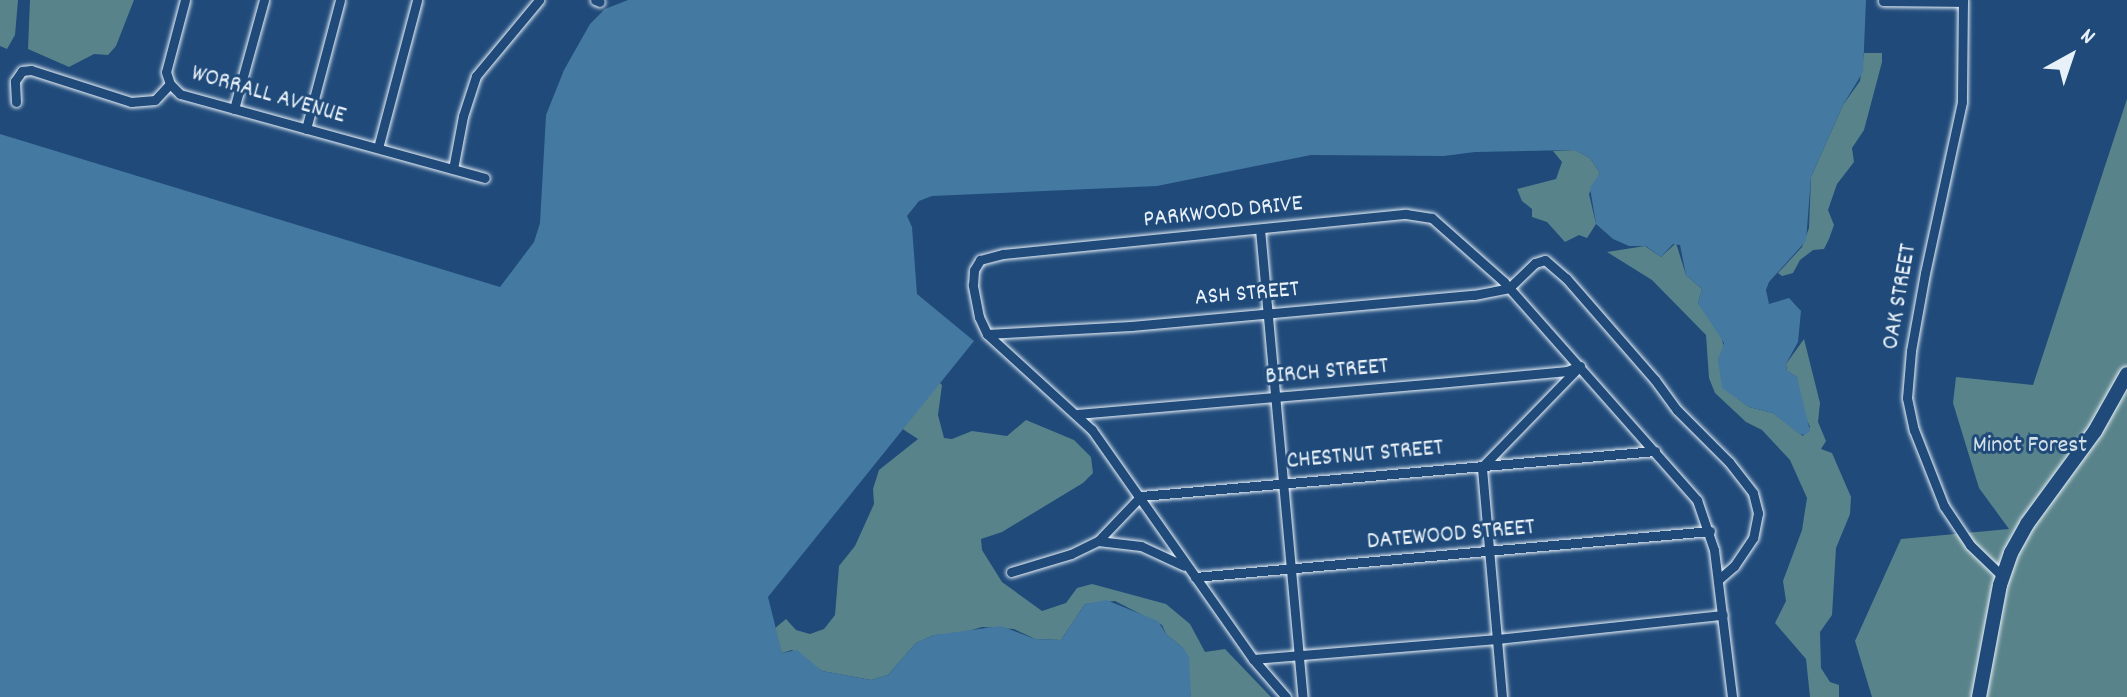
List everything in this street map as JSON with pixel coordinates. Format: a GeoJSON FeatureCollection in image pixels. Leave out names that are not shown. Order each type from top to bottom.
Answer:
{"type":"FeatureCollection","features":[{"type":"Feature","properties":{"kind":"street"},"geometry":{"type":"LineString","coordinates":[[170,84],[167,66],[185,0]]}},
{"type":"Feature","properties":{"kind":"street"},"geometry":{"type":"LineString","coordinates":[[234,109],[264,0]]}},
{"type":"Feature","properties":{"kind":"street"},"geometry":{"type":"LineString","coordinates":[[306,129],[340,0]]}},
{"type":"Feature","properties":{"kind":"street"},"geometry":{"type":"LineString","coordinates":[[378,148],[417,0]]}},
{"type":"Feature","properties":{"kind":"street"},"geometry":{"type":"LineString","coordinates":[[453,169],[473,82],[491,54],[539,0]]}},
{"type":"Feature","properties":{"kind":"street"},"geometry":{"type":"LineString","coordinates":[[1883,1],[1963,1]]}},
{"type":"Feature","properties":{"kind":"street","name":"OAK STREET"},"geometry":{"type":"LineString","coordinates":[[1963,1],[1962,102],[1927,263],[1911,351],[1907,398],[1914,430],[1944,506],[1974,551],[2002,576]]}},
{"type":"Feature","properties":{"kind":"street","name":"WORRALL AVENUE"},"geometry":{"type":"LineString","coordinates":[[16,102],[15,81],[22,71],[31,70],[131,102],[155,100],[170,84],[184,96],[485,178]]}},
{"type":"Feature","properties":{"kind":"street","name":"PARKWOOD DRIVE"},"geometry":{"type":"LineString","coordinates":[[987,334],[979,317],[973,285],[976,267],[985,258],[1425,215],[1459,238],[1509,288],[1693,495],[1710,531],[1732,697]]}},
{"type":"Feature","properties":{"kind":"street"},"geometry":{"type":"LineString","coordinates":[[1260,229],[1303,697]]}},
{"type":"Feature","properties":{"kind":"street"},"geometry":{"type":"LineString","coordinates":[[1509,288],[1537,261],[1553,264],[1649,373],[1677,410],[1748,485],[1758,508],[1754,533],[1734,566],[1718,580]]}},
{"type":"Feature","properties":{"kind":"street","name":"ASH STREET"},"geometry":{"type":"LineString","coordinates":[[987,334],[1267,314],[1474,295],[1509,288]]}},
{"type":"Feature","properties":{"kind":"street"},"geometry":{"type":"LineString","coordinates":[[987,334],[1077,414],[1141,496],[1253,659],[1286,697]]}},
{"type":"Feature","properties":{"kind":"street"},"geometry":{"type":"LineString","coordinates":[[1502,697],[1482,467],[1580,366]]}},
{"type":"Feature","properties":{"kind":"street","name":"BIRCH STREET"},"geometry":{"type":"LineString","coordinates":[[1077,414],[1567,371],[1580,366]]}},
{"type":"Feature","properties":{"kind":"street"},"geometry":{"type":"LineString","coordinates":[[1979,697],[2002,576],[2022,532],[2087,445],[2127,374]]}},
{"type":"Feature","properties":{"kind":"street","name":"CHESTNUT STREET"},"geometry":{"type":"LineString","coordinates":[[1141,496],[1655,451]]}},
{"type":"Feature","properties":{"kind":"street"},"geometry":{"type":"LineString","coordinates":[[1011,572],[1071,554],[1098,541],[1141,496]]}},
{"type":"Feature","properties":{"kind":"street","name":"DATEWOOD STREET"},"geometry":{"type":"LineString","coordinates":[[1196,578],[1710,531]]}},
{"type":"Feature","properties":{"kind":"street"},"geometry":{"type":"LineString","coordinates":[[1098,541],[1125,542],[1156,550],[1180,562],[1196,578]]}},
{"type":"Feature","properties":{"kind":"street"},"geometry":{"type":"LineString","coordinates":[[1253,659],[1497,639],[1723,615]]}},
{"type":"Feature","properties":{"kind":"green space"},"geometry":{"type":"Polygon","coordinates":[[[0,0],[18,0],[15,35],[7,49],[0,46],[0,0]]]}},
{"type":"Feature","properties":{"kind":"green space"},"geometry":{"type":"Polygon","coordinates":[[[30,0],[134,0],[116,46],[108,55],[94,54],[69,67],[28,49],[30,0]]]}},
{"type":"Feature","properties":{"kind":"green space"},"geometry":{"type":"Polygon","coordinates":[[[1864,53],[1882,53],[1882,62],[1864,130],[1852,148],[1854,162],[1837,184],[1828,210],[1834,225],[1829,239],[1824,249],[1813,250],[1800,260],[1793,273],[1782,276],[1778,273],[1802,247],[1809,228],[1811,177],[1843,105],[1860,81],[1864,53]]]}},
{"type":"Feature","properties":{"kind":"green space","name":"Minot Forest"},"geometry":{"type":"Polygon","coordinates":[[[2127,99],[2127,697],[1872,697],[1855,641],[1901,539],[2009,529],[1979,488],[1953,403],[1956,377],[2033,385],[2127,99]]]}},
{"type":"Feature","properties":{"kind":"green space"},"geometry":{"type":"Polygon","coordinates":[[[1575,150],[1590,158],[1600,173],[1589,194],[1596,224],[1587,238],[1579,235],[1565,242],[1547,222],[1532,217],[1532,209],[1522,201],[1517,189],[1556,179],[1562,162],[1553,151],[1575,150]]]}},
{"type":"Feature","properties":{"kind":"green space"},"geometry":{"type":"Polygon","coordinates":[[[1676,243],[1686,275],[1702,289],[1698,303],[1721,335],[1724,348],[1718,360],[1738,399],[1749,407],[1773,413],[1803,436],[1810,427],[1801,406],[1797,377],[1787,371],[1786,364],[1804,339],[1820,403],[1818,422],[1826,441],[1821,449],[1832,453],[1851,497],[1850,514],[1836,548],[1832,615],[1820,632],[1821,668],[1830,682],[1839,685],[1839,697],[1810,697],[1806,659],[1775,623],[1786,601],[1783,581],[1802,530],[1807,498],[1790,460],[1762,430],[1746,422],[1715,393],[1709,378],[1706,335],[1652,280],[1607,252],[1645,246],[1661,257],[1676,243]]]}},
{"type":"Feature","properties":{"kind":"green space"},"geometry":{"type":"Polygon","coordinates":[[[930,374],[942,385],[938,415],[944,438],[952,439],[972,431],[1007,436],[1026,420],[1074,440],[1091,457],[1093,473],[1083,483],[1002,532],[981,539],[982,550],[1002,582],[1042,611],[1066,603],[1077,588],[1092,584],[1166,604],[1190,624],[1205,652],[1225,649],[1271,697],[1191,697],[1184,649],[1166,634],[1162,625],[1115,601],[1085,604],[1061,640],[1035,639],[1014,629],[982,627],[958,634],[934,635],[916,643],[888,675],[871,680],[822,671],[792,650],[782,653],[774,629],[786,619],[796,630],[810,634],[824,629],[835,615],[839,566],[855,546],[874,504],[873,489],[879,470],[918,439],[901,428],[930,374]]]}},
{"type":"Feature","properties":{"kind":"water"},"geometry":{"type":"Polygon","coordinates":[[[628,0],[1866,0],[1863,72],[1843,105],[1811,177],[1806,241],[1769,282],[1766,290],[1769,304],[1789,298],[1801,311],[1798,342],[1786,364],[1787,371],[1797,377],[1810,431],[1805,435],[1799,434],[1773,413],[1749,407],[1722,388],[1718,360],[1724,343],[1698,303],[1702,289],[1686,275],[1680,245],[1673,244],[1661,257],[1646,246],[1629,246],[1613,239],[1596,224],[1590,188],[1600,173],[1590,158],[1575,150],[1475,152],[1444,156],[1311,155],[1157,186],[932,196],[919,201],[907,216],[912,227],[917,294],[974,341],[768,597],[782,653],[797,650],[822,671],[871,680],[888,675],[916,643],[934,635],[1001,626],[1035,639],[1061,640],[1085,604],[1106,600],[1158,621],[1166,634],[1184,649],[1189,657],[1191,697],[0,697],[0,134],[500,287],[534,242],[540,223],[546,115],[564,70],[590,24],[605,9],[628,0]]]}}]}
